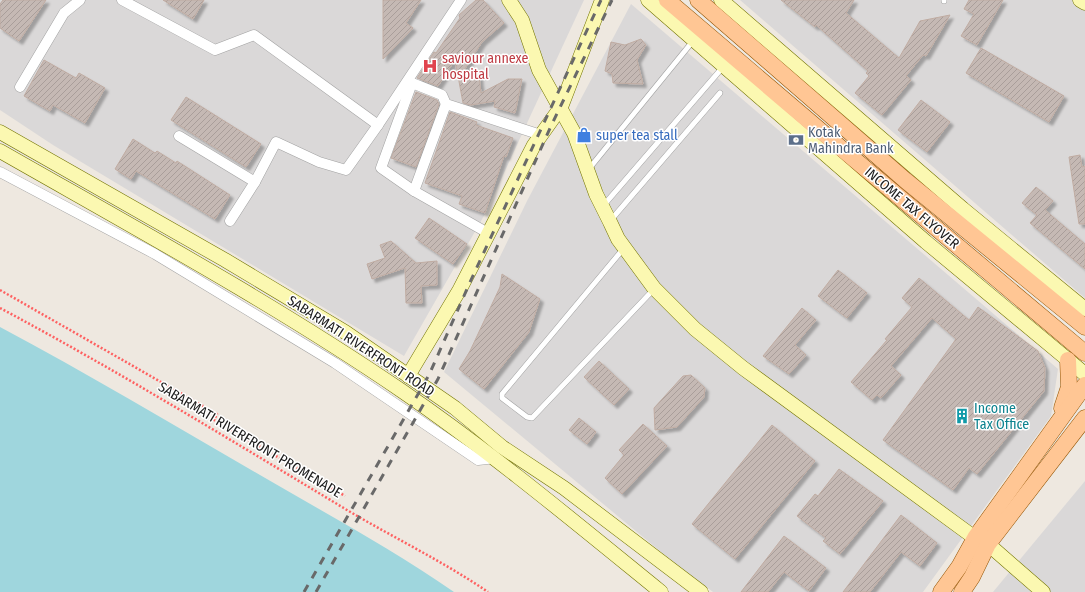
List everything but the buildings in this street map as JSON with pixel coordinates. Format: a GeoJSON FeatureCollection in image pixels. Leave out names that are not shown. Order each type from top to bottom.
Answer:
{"type":"FeatureCollection","features":[{"type":"Feature","properties":{"kind":"main road"},"geometry":{"type":"LineString","coordinates":[[509,0],[522,20],[539,70],[574,132],[602,206],[610,222],[624,247],[654,288],[696,329],[743,368],[981,541],[1043,592]]}},
{"type":"Feature","properties":{"kind":"main road"},"geometry":{"type":"LineString","coordinates":[[408,376],[460,289],[534,145],[561,107],[602,0]]}},
{"type":"Feature","properties":{"kind":"main road"},"geometry":{"type":"LineString","coordinates":[[648,0],[926,242],[1085,374]]}},
{"type":"Feature","properties":{"kind":"main road","name":"INCOME TAX FLYOVER"},"geometry":{"type":"LineString","coordinates":[[668,0],[842,149],[1085,353]]}},
{"type":"Feature","properties":{"kind":"main road","name":"INCOME TAX FLYOVER"},"geometry":{"type":"LineString","coordinates":[[698,0],[905,180],[1085,327]]}},
{"type":"Feature","properties":{"kind":"main road"},"geometry":{"type":"LineString","coordinates":[[720,0],[962,209],[1085,309]]}},
{"type":"Feature","properties":{"kind":"main road"},"geometry":{"type":"LineString","coordinates":[[1080,0],[1085,3]]}},
{"type":"Feature","properties":{"kind":"main road","name":"SABARMATI RIVERFRONT ROAD"},"geometry":{"type":"LineString","coordinates":[[0,132],[262,282],[345,332],[478,426],[502,447],[564,488],[701,592]]}},
{"type":"Feature","properties":{"kind":"main road","name":"SABARMATI RIVERFRONT ROAD"},"geometry":{"type":"LineString","coordinates":[[0,151],[248,294],[346,354],[496,458],[661,592]]}},
{"type":"Feature","properties":{"kind":"main road"},"geometry":{"type":"LineString","coordinates":[[1054,428],[1067,396],[1069,387],[1068,360]]}},
{"type":"Feature","properties":{"kind":"main road"},"geometry":{"type":"LineString","coordinates":[[962,592],[972,577],[981,541],[1054,428],[1085,385]]}},
{"type":"Feature","properties":{"kind":"main road"},"geometry":{"type":"LineString","coordinates":[[941,592],[959,567],[1085,418]]}},
{"type":"Feature","properties":{"kind":"main road"},"geometry":{"type":"LineString","coordinates":[[1070,437],[1085,426]]}},
{"type":"Feature","properties":{"kind":"street"},"geometry":{"type":"LineString","coordinates":[[20,87],[64,13],[80,0]]}},
{"type":"Feature","properties":{"kind":"street"},"geometry":{"type":"LineString","coordinates":[[122,0],[215,50],[254,35],[378,125]]}},
{"type":"Feature","properties":{"kind":"street"},"geometry":{"type":"LineString","coordinates":[[230,221],[255,182],[276,142],[319,162],[346,170],[378,125],[461,0]]}},
{"type":"Feature","properties":{"kind":"street"},"geometry":{"type":"LineString","coordinates":[[414,191],[446,104],[442,95],[412,83],[381,168],[414,191],[488,233]]}},
{"type":"Feature","properties":{"kind":"street"},"geometry":{"type":"LineString","coordinates":[[446,104],[541,135]]}},
{"type":"Feature","properties":{"kind":"street"},"geometry":{"type":"LineString","coordinates":[[179,136],[255,182]]}},
{"type":"Feature","properties":{"kind":"street"},"geometry":{"type":"LineString","coordinates":[[0,172],[162,258],[335,363],[478,460],[496,458]]}},
{"type":"Feature","properties":{"kind":"lane"},"geometry":{"type":"LineString","coordinates":[[588,170],[694,40]]}},
{"type":"Feature","properties":{"kind":"lane"},"geometry":{"type":"LineString","coordinates":[[602,206],[724,66]]}},
{"type":"Feature","properties":{"kind":"lane"},"geometry":{"type":"LineString","coordinates":[[610,222],[720,93]]}},
{"type":"Feature","properties":{"kind":"lane"},"geometry":{"type":"LineString","coordinates":[[624,247],[502,394],[502,398],[527,417],[532,418],[654,288]]}},
{"type":"Feature","properties":{"kind":"path"},"geometry":{"type":"LineString","coordinates":[[0,290],[218,414],[214,420],[345,496]]}},
{"type":"Feature","properties":{"kind":"path","name":"SABARMATI RIVERFRONT PROMENADE"},"geometry":{"type":"LineString","coordinates":[[0,308],[73,347],[488,592]]}},
{"type":"Feature","properties":{"kind":"shaded area"},"geometry":{"type":"Polygon","coordinates":[[[0,0],[584,0],[485,214],[404,356],[53,145],[0,110],[0,0]]]}},
{"type":"Feature","properties":{"kind":"shaded area"},"geometry":{"type":"Polygon","coordinates":[[[740,0],[1085,0],[1085,298],[740,0]]]}},
{"type":"Feature","properties":{"kind":"shaded area"},"geometry":{"type":"Polygon","coordinates":[[[631,4],[1058,369],[1051,416],[923,592],[713,592],[666,556],[444,372],[527,201],[631,4]]]}},
{"type":"Feature","properties":{"kind":"shaded area"},"geometry":{"type":"Polygon","coordinates":[[[1085,481],[1085,592],[993,592],[1085,481]]]}},
{"type":"Feature","properties":{"kind":"water"},"geometry":{"type":"Polygon","coordinates":[[[0,327],[98,381],[358,532],[431,576],[454,592],[0,592],[0,327]]]}},
{"type":"Feature","properties":{"kind":"railway"},"geometry":{"type":"LineString","coordinates":[[304,592],[429,375],[471,280],[601,0]]}},
{"type":"Feature","properties":{"kind":"railway"},"geometry":{"type":"LineString","coordinates":[[316,592],[438,379],[551,126],[612,0]]}},
{"type":"Feature","properties":{"kind":"place","name":"saviour annexe hospital"},"geometry":{"type":"Point","coordinates":[430,66]}},
{"type":"Feature","properties":{"kind":"place","name":"super tea stall"},"geometry":{"type":"Point","coordinates":[584,135]}},
{"type":"Feature","properties":{"kind":"place","name":"Kotak Mahindra Bank"},"geometry":{"type":"Point","coordinates":[796,140]}},
{"type":"Feature","properties":{"kind":"place","name":"Income Tax Office"},"geometry":{"type":"Point","coordinates":[962,416]}}]}
